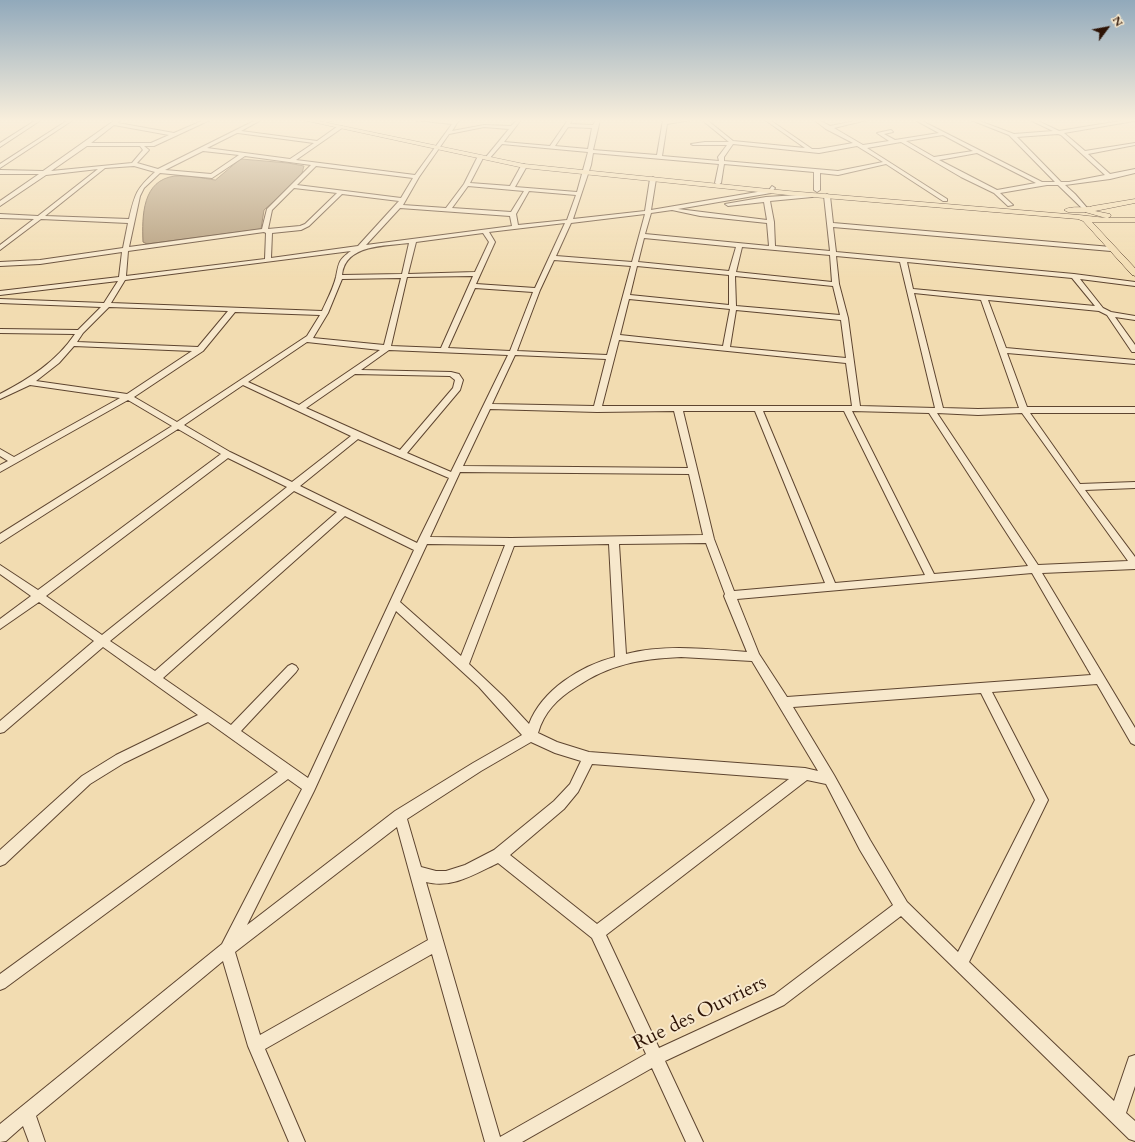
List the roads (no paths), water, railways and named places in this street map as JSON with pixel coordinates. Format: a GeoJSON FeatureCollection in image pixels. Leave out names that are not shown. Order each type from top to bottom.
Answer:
{"type":"FeatureCollection","features":[{"type":"Feature","properties":{"kind":"main road"},"geometry":{"type":"LineString","coordinates":[[605,173],[737,187],[772,189]]}},
{"type":"Feature","properties":{"kind":"main road"},"geometry":{"type":"LineString","coordinates":[[611,173],[790,191],[1010,205],[1083,213],[1099,217],[1134,215]]}},
{"type":"Feature","properties":{"kind":"main road"},"geometry":{"type":"LineString","coordinates":[[737,187],[742,190],[742,194],[740,195]]}},
{"type":"Feature","properties":{"kind":"main road"},"geometry":{"type":"LineString","coordinates":[[815,192],[827,196],[1083,213],[1100,206],[1135,201]]}},
{"type":"Feature","properties":{"kind":"main road"},"geometry":{"type":"LineString","coordinates":[[1083,213],[1111,248],[1135,273]]}},
{"type":"Feature","properties":{"kind":"main road"},"geometry":{"type":"LineString","coordinates":[[1099,217],[1135,265]]}},
{"type":"Feature","properties":{"kind":"street"},"geometry":{"type":"LineString","coordinates":[[0,204],[45,173]]}},
{"type":"Feature","properties":{"kind":"street"},"geometry":{"type":"LineString","coordinates":[[0,248],[97,173]]}},
{"type":"Feature","properties":{"kind":"street"},"geometry":{"type":"LineString","coordinates":[[0,397],[29,382],[56,361],[72,344],[80,332],[106,306],[122,279],[126,250],[140,191],[148,179],[156,173]]}},
{"type":"Feature","properties":{"kind":"street"},"geometry":{"type":"LineString","coordinates":[[183,173],[212,176],[216,173]]}},
{"type":"Feature","properties":{"kind":"street"},"geometry":{"type":"LineString","coordinates":[[268,260],[267,231],[269,210],[306,173]]}},
{"type":"Feature","properties":{"kind":"street"},"geometry":{"type":"LineString","coordinates":[[387,173],[416,177]]}},
{"type":"Feature","properties":{"kind":"street"},"geometry":{"type":"LineString","coordinates":[[0,539],[177,426],[306,340],[315,331],[325,313],[339,277],[340,268],[348,256],[361,247],[399,206],[419,173]]}},
{"type":"Feature","properties":{"kind":"street"},"geometry":{"type":"LineString","coordinates":[[447,210],[467,184],[472,173]]}},
{"type":"Feature","properties":{"kind":"street"},"geometry":{"type":"LineString","coordinates":[[512,187],[520,173]]}},
{"type":"Feature","properties":{"kind":"street"},"geometry":{"type":"LineString","coordinates":[[297,1142],[256,1046],[226,949],[310,787],[394,603],[486,406],[512,354],[537,290],[569,221],[585,173]]}},
{"type":"Feature","properties":{"kind":"street"},"geometry":{"type":"LineString","coordinates":[[718,183],[720,173]]}},
{"type":"Feature","properties":{"kind":"street"},"geometry":{"type":"LineString","coordinates":[[0,293],[122,279],[413,241],[485,230],[648,212],[678,207],[781,197],[815,192],[817,173]]}},
{"type":"Feature","properties":{"kind":"street"},"geometry":{"type":"LineString","coordinates":[[902,173],[945,200]]}},
{"type":"Feature","properties":{"kind":"street"},"geometry":{"type":"LineString","coordinates":[[961,173],[996,192],[1010,205]]}},
{"type":"Feature","properties":{"kind":"street"},"geometry":{"type":"LineString","coordinates":[[1019,173],[1041,184]]}},
{"type":"Feature","properties":{"kind":"street"},"geometry":{"type":"LineString","coordinates":[[1049,173],[1066,190],[1066,194],[1083,213]]}},
{"type":"Feature","properties":{"kind":"street"},"geometry":{"type":"LineString","coordinates":[[1106,173],[1110,177]]}},
{"type":"Feature","properties":{"kind":"street"},"geometry":{"type":"LineString","coordinates":[[996,192],[1041,184],[1060,184],[1125,173]]}},
{"type":"Feature","properties":{"kind":"street"},"geometry":{"type":"LineString","coordinates":[[597,409],[648,212],[653,179]]}},
{"type":"Feature","properties":{"kind":"street"},"geometry":{"type":"LineString","coordinates":[[467,184],[579,194]]}},
{"type":"Feature","properties":{"kind":"street"},"geometry":{"type":"LineString","coordinates":[[293,186],[402,200]]}},
{"type":"Feature","properties":{"kind":"street"},"geometry":{"type":"LineString","coordinates":[[515,227],[513,214],[528,189]]}},
{"type":"Feature","properties":{"kind":"street"},"geometry":{"type":"LineString","coordinates":[[678,207],[772,189]]}},
{"type":"Feature","properties":{"kind":"street"},"geometry":{"type":"LineString","coordinates":[[781,197],[790,191]]}},
{"type":"Feature","properties":{"kind":"street"},"geometry":{"type":"LineString","coordinates":[[0,264],[40,262],[304,227],[340,193]]}},
{"type":"Feature","properties":{"kind":"street"},"geometry":{"type":"LineString","coordinates":[[827,196],[836,284],[844,318],[850,361],[852,408],[932,579]]}},
{"type":"Feature","properties":{"kind":"street"},"geometry":{"type":"LineString","coordinates":[[766,199],[769,208],[772,248]]}},
{"type":"Feature","properties":{"kind":"street"},"geometry":{"type":"LineString","coordinates":[[399,206],[513,214]]}},
{"type":"Feature","properties":{"kind":"street"},"geometry":{"type":"LineString","coordinates":[[670,208],[700,214],[770,222]]}},
{"type":"Feature","properties":{"kind":"street"},"geometry":{"type":"LineString","coordinates":[[0,216],[132,221]]}},
{"type":"Feature","properties":{"kind":"street"},"geometry":{"type":"LineString","coordinates":[[830,225],[1111,248]]}},
{"type":"Feature","properties":{"kind":"street"},"geometry":{"type":"LineString","coordinates":[[444,349],[474,286],[492,242],[485,230]]}},
{"type":"Feature","properties":{"kind":"street"},"geometry":{"type":"LineString","coordinates":[[642,236],[1074,276],[1135,284]]}},
{"type":"Feature","properties":{"kind":"street"},"geometry":{"type":"LineString","coordinates":[[301,408],[355,372],[387,348],[413,241]]}},
{"type":"Feature","properties":{"kind":"street"},"geometry":{"type":"LineString","coordinates":[[726,348],[733,309],[732,274],[739,245]]}},
{"type":"Feature","properties":{"kind":"street"},"geometry":{"type":"LineString","coordinates":[[551,258],[634,264],[836,284]]}},
{"type":"Feature","properties":{"kind":"street"},"geometry":{"type":"LineString","coordinates":[[903,260],[911,291],[935,410],[1035,569],[1098,679],[1135,739]]}},
{"type":"Feature","properties":{"kind":"street"},"geometry":{"type":"LineString","coordinates":[[339,277],[479,274]]}},
{"type":"Feature","properties":{"kind":"street"},"geometry":{"type":"LineString","coordinates":[[1074,276],[1100,309],[1109,314],[1135,318]]}},
{"type":"Feature","properties":{"kind":"street"},"geometry":{"type":"LineString","coordinates":[[474,286],[537,290]]}},
{"type":"Feature","properties":{"kind":"street"},"geometry":{"type":"LineString","coordinates":[[911,291],[1100,309]]}},
{"type":"Feature","properties":{"kind":"street"},"geometry":{"type":"LineString","coordinates":[[626,297],[733,309],[844,318]]}},
{"type":"Feature","properties":{"kind":"street"},"geometry":{"type":"LineString","coordinates":[[984,298],[1024,410],[1078,487],[1135,564]]}},
{"type":"Feature","properties":{"kind":"street"},"geometry":{"type":"LineString","coordinates":[[0,301],[325,313]]}},
{"type":"Feature","properties":{"kind":"street"},"geometry":{"type":"LineString","coordinates":[[0,469],[128,397],[200,349],[232,310]]}},
{"type":"Feature","properties":{"kind":"street"},"geometry":{"type":"LineString","coordinates":[[1109,314],[1135,350]]}},
{"type":"Feature","properties":{"kind":"street"},"geometry":{"type":"LineString","coordinates":[[0,331],[80,332]]}},
{"type":"Feature","properties":{"kind":"street"},"geometry":{"type":"LineString","coordinates":[[0,336],[9,332]]}},
{"type":"Feature","properties":{"kind":"street"},"geometry":{"type":"LineString","coordinates":[[615,337],[850,361]]}},
{"type":"Feature","properties":{"kind":"street"},"geometry":{"type":"LineString","coordinates":[[306,340],[387,348],[444,349],[512,354],[610,357]]}},
{"type":"Feature","properties":{"kind":"street"},"geometry":{"type":"LineString","coordinates":[[72,344],[200,349]]}},
{"type":"Feature","properties":{"kind":"street"},"geometry":{"type":"LineString","coordinates":[[1002,350],[1135,362]]}},
{"type":"Feature","properties":{"kind":"street"},"geometry":{"type":"LineString","coordinates":[[355,372],[451,374],[456,376],[459,380],[457,388],[401,455]]}},
{"type":"Feature","properties":{"kind":"street"},"geometry":{"type":"LineString","coordinates":[[29,382],[128,397],[227,454],[343,512],[422,545],[511,542],[709,540]]}},
{"type":"Feature","properties":{"kind":"street"},"geometry":{"type":"LineString","coordinates":[[242,382],[401,455],[456,473],[693,471]]}},
{"type":"Feature","properties":{"kind":"street"},"geometry":{"type":"LineString","coordinates":[[486,406],[597,409],[852,408],[978,412],[1024,410],[1135,410]]}},
{"type":"Feature","properties":{"kind":"street"},"geometry":{"type":"LineString","coordinates":[[678,409],[709,540],[729,596],[754,657],[784,702],[830,779],[865,846],[902,907],[1135,1133]]}},
{"type":"Feature","properties":{"kind":"street"},"geometry":{"type":"LineString","coordinates":[[758,409],[832,588]]}},
{"type":"Feature","properties":{"kind":"street"},"geometry":{"type":"LineString","coordinates":[[0,728],[102,641],[357,435]]}},
{"type":"Feature","properties":{"kind":"street"},"geometry":{"type":"LineString","coordinates":[[0,452],[14,461]]}},
{"type":"Feature","properties":{"kind":"street"},"geometry":{"type":"LineString","coordinates":[[0,624],[227,454]]}},
{"type":"Feature","properties":{"kind":"street"},"geometry":{"type":"LineString","coordinates":[[1078,487],[1135,485]]}},
{"type":"Feature","properties":{"kind":"street"},"geometry":{"type":"LineString","coordinates":[[155,678],[343,512]]}},
{"type":"Feature","properties":{"kind":"street"},"geometry":{"type":"LineString","coordinates":[[462,665],[511,542]]}},
{"type":"Feature","properties":{"kind":"street"},"geometry":{"type":"LineString","coordinates":[[614,542],[621,658]]}},
{"type":"Feature","properties":{"kind":"street"},"geometry":{"type":"LineString","coordinates":[[729,596],[1035,569],[1135,564]]}},
{"type":"Feature","properties":{"kind":"street"},"geometry":{"type":"LineString","coordinates":[[0,569],[310,787]]}},
{"type":"Feature","properties":{"kind":"street"},"geometry":{"type":"LineString","coordinates":[[394,603],[462,665],[519,720],[531,736],[555,747],[589,758],[805,774],[830,779]]}},
{"type":"Feature","properties":{"kind":"street"},"geometry":{"type":"LineString","coordinates":[[0,1135],[226,949],[400,816],[477,766],[531,736],[540,710],[553,696],[589,671],[621,658],[678,652],[754,657]]}},
{"type":"Feature","properties":{"kind":"street"},"geometry":{"type":"LineString","coordinates":[[232,732],[292,669]]}},
{"type":"Feature","properties":{"kind":"street"},"geometry":{"type":"LineString","coordinates":[[784,702],[1098,679]]}},
{"type":"Feature","properties":{"kind":"street"},"geometry":{"type":"LineString","coordinates":[[960,964],[1042,800],[984,688]]}},
{"type":"Feature","properties":{"kind":"street"},"geometry":{"type":"LineString","coordinates":[[0,859],[86,780],[120,759],[208,716]]}},
{"type":"Feature","properties":{"kind":"street"},"geometry":{"type":"LineString","coordinates":[[417,874],[436,878],[446,878],[467,871],[499,856],[559,805],[574,788],[589,758]]}},
{"type":"Feature","properties":{"kind":"street"},"geometry":{"type":"LineString","coordinates":[[0,982],[288,772]]}},
{"type":"Feature","properties":{"kind":"street"},"geometry":{"type":"LineString","coordinates":[[597,933],[805,774]]}},
{"type":"Feature","properties":{"kind":"street"},"geometry":{"type":"LineString","coordinates":[[400,816],[493,1142]]}},
{"type":"Feature","properties":{"kind":"street"},"geometry":{"type":"LineString","coordinates":[[499,856],[530,878],[597,933],[618,975],[654,1058],[694,1142]]}},
{"type":"Feature","properties":{"kind":"street","name":"Rue des Ouvriers"},"geometry":{"type":"LineString","coordinates":[[506,1142],[654,1058],[779,1000],[902,907]]}},
{"type":"Feature","properties":{"kind":"street"},"geometry":{"type":"LineString","coordinates":[[256,1046],[436,944]]}},
{"type":"Feature","properties":{"kind":"street"},"geometry":{"type":"LineString","coordinates":[[1117,1115],[1135,1064]]}},
{"type":"Feature","properties":{"kind":"street"},"geometry":{"type":"LineString","coordinates":[[27,1113],[37,1142]]}}]}
